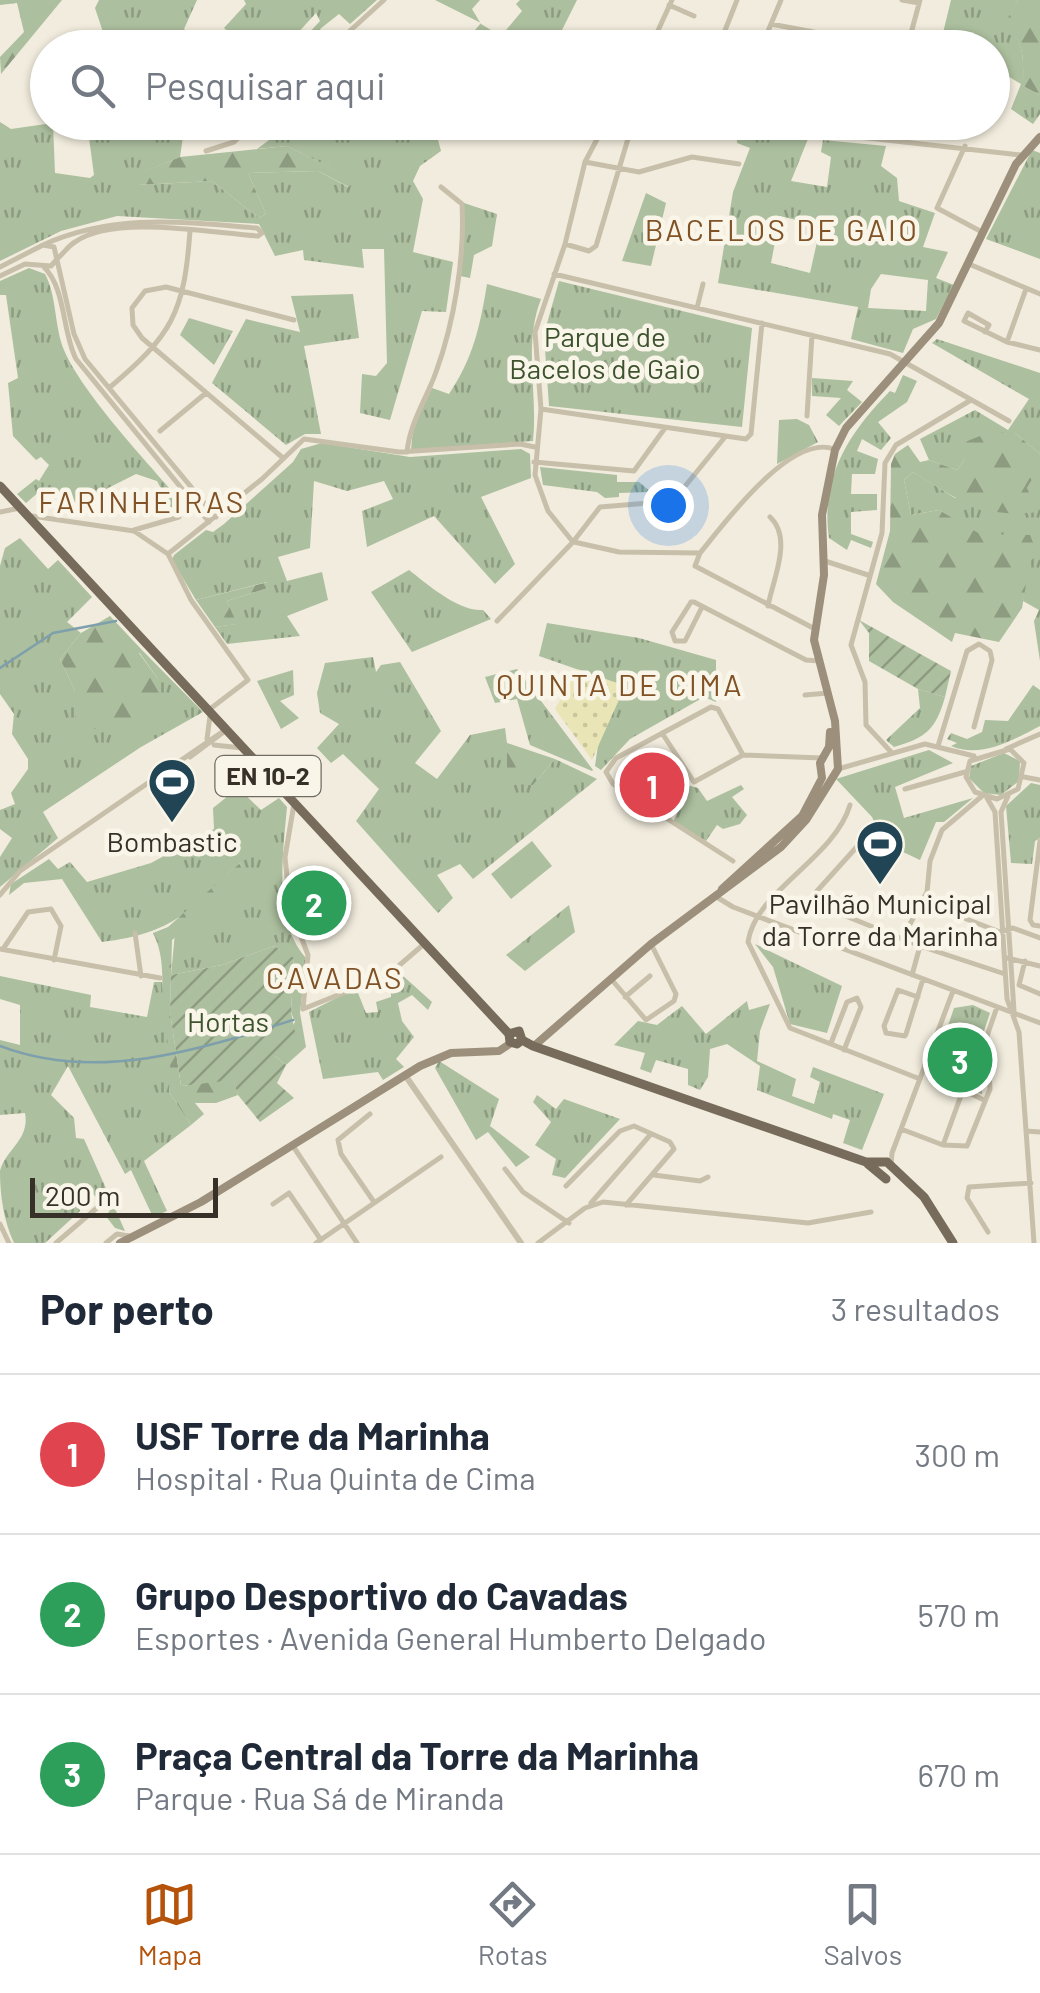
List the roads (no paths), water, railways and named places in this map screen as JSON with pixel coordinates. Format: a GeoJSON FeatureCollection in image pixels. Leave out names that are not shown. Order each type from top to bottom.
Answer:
{"type":"FeatureCollection","features":[{"type":"Feature","properties":{"kind":"main road"},"geometry":{"type":"LineString","coordinates":[[715,896],[732,887],[795,833],[837,765],[829,698],[814,629],[825,561],[822,515],[835,450],[846,428],[939,323],[1021,155],[1040,138]]}},
{"type":"Feature","properties":{"kind":"main road","name":"EN 10-2"},"geometry":{"type":"LineString","coordinates":[[0,486],[514,1039],[866,1162],[887,1165]]}},
{"type":"Feature","properties":{"kind":"main road"},"geometry":{"type":"LineString","coordinates":[[533,1046],[791,829],[812,801],[823,770],[830,742],[829,698]]}},
{"type":"Feature","properties":{"kind":"main road"},"geometry":{"type":"LineString","coordinates":[[824,757],[837,765]]}},
{"type":"Feature","properties":{"kind":"main road"},"geometry":{"type":"LineString","coordinates":[[823,770],[837,765]]}},
{"type":"Feature","properties":{"kind":"main road"},"geometry":{"type":"LineString","coordinates":[[120,1243],[201,1202],[405,1074],[451,1053],[499,1052],[514,1039]]}},
{"type":"Feature","properties":{"kind":"main road"},"geometry":{"type":"LineString","coordinates":[[866,1162],[881,1177],[905,1179]]}},
{"type":"Feature","properties":{"kind":"main road"},"geometry":{"type":"LineString","coordinates":[[881,1177],[887,1165]]}},
{"type":"Feature","properties":{"kind":"main road"},"geometry":{"type":"LineString","coordinates":[[881,1177],[887,1165]]}},
{"type":"Feature","properties":{"kind":"main road"},"geometry":{"type":"LineString","coordinates":[[887,1165],[924,1198],[953,1243]]}},
{"type":"Feature","properties":{"kind":"street"},"geometry":{"type":"LineString","coordinates":[[351,30],[384,0]]}},
{"type":"Feature","properties":{"kind":"street"},"geometry":{"type":"LineString","coordinates":[[725,30],[737,0]]}},
{"type":"Feature","properties":{"kind":"street"},"geometry":{"type":"LineString","coordinates":[[768,30],[781,0]]}},
{"type":"Feature","properties":{"kind":"street"},"geometry":{"type":"LineString","coordinates":[[902,0],[920,2],[912,30]]}},
{"type":"Feature","properties":{"kind":"street"},"geometry":{"type":"LineString","coordinates":[[658,30],[670,3],[694,16]]}},
{"type":"Feature","properties":{"kind":"street"},"geometry":{"type":"LineString","coordinates":[[771,24],[804,30]]}},
{"type":"Feature","properties":{"kind":"street"},"geometry":{"type":"LineString","coordinates":[[206,151],[236,140]]}},
{"type":"Feature","properties":{"kind":"street"},"geometry":{"type":"LineString","coordinates":[[597,140],[586,162],[565,244],[535,332],[541,408],[534,462],[548,511],[574,542],[619,552],[700,553]]}},
{"type":"Feature","properties":{"kind":"street"},"geometry":{"type":"LineString","coordinates":[[565,244],[594,248],[628,140]]}},
{"type":"Feature","properties":{"kind":"street"},"geometry":{"type":"LineString","coordinates":[[894,140],[1021,155]]}},
{"type":"Feature","properties":{"kind":"street"},"geometry":{"type":"LineString","coordinates":[[965,146],[938,208],[984,233]]}},
{"type":"Feature","properties":{"kind":"street"},"geometry":{"type":"LineString","coordinates":[[586,162],[639,172],[692,158],[739,164]]}},
{"type":"Feature","properties":{"kind":"street"},"geometry":{"type":"LineString","coordinates":[[407,452],[410,428],[438,365],[459,254],[462,204],[441,187]]}},
{"type":"Feature","properties":{"kind":"street"},"geometry":{"type":"LineString","coordinates":[[0,267],[84,229],[134,220],[257,228],[262,233],[258,236],[107,231],[80,238],[43,266],[25,264],[0,276]]}},
{"type":"Feature","properties":{"kind":"street"},"geometry":{"type":"LineString","coordinates":[[106,390],[155,349],[173,324],[185,292],[190,231]]}},
{"type":"Feature","properties":{"kind":"street"},"geometry":{"type":"LineString","coordinates":[[41,246],[54,248],[78,346],[106,390]]}},
{"type":"Feature","properties":{"kind":"street"},"geometry":{"type":"LineString","coordinates":[[41,246],[35,255],[56,283],[70,346],[212,520]]}},
{"type":"Feature","properties":{"kind":"street"},"geometry":{"type":"LineString","coordinates":[[969,264],[1040,294]]}},
{"type":"Feature","properties":{"kind":"street"},"geometry":{"type":"LineString","coordinates":[[554,274],[882,351],[1009,421]]}},
{"type":"Feature","properties":{"kind":"street"},"geometry":{"type":"LineString","coordinates":[[697,308],[702,284]]}},
{"type":"Feature","properties":{"kind":"street"},"geometry":{"type":"LineString","coordinates":[[283,458],[155,349],[133,325],[135,300],[158,287],[294,320]]}},
{"type":"Feature","properties":{"kind":"street"},"geometry":{"type":"LineString","coordinates":[[1007,342],[1026,288]]}},
{"type":"Feature","properties":{"kind":"street"},"geometry":{"type":"LineString","coordinates":[[985,332],[989,325],[968,313],[964,320],[985,332],[1040,350]]}},
{"type":"Feature","properties":{"kind":"street"},"geometry":{"type":"LineString","coordinates":[[541,408],[746,439],[751,434],[762,323]]}},
{"type":"Feature","properties":{"kind":"street"},"geometry":{"type":"LineString","coordinates":[[807,416],[812,335]]}},
{"type":"Feature","properties":{"kind":"street"},"geometry":{"type":"LineString","coordinates":[[160,431],[206,392]]}},
{"type":"Feature","properties":{"kind":"street"},"geometry":{"type":"LineString","coordinates":[[892,753],[866,725],[864,682],[851,648],[858,609],[870,587],[868,575],[882,532],[888,456],[896,445],[971,400]]}},
{"type":"Feature","properties":{"kind":"street"},"geometry":{"type":"LineString","coordinates":[[534,462],[634,472],[665,428]]}},
{"type":"Feature","properties":{"kind":"street"},"geometry":{"type":"LineString","coordinates":[[497,621],[574,542],[604,504],[673,501],[725,437]]}},
{"type":"Feature","properties":{"kind":"street"},"geometry":{"type":"LineString","coordinates":[[168,554],[308,438],[407,452],[520,444],[535,447]]}},
{"type":"Feature","properties":{"kind":"street"},"geometry":{"type":"LineString","coordinates":[[814,629],[697,569],[700,553],[768,475],[820,447],[835,450]]}},
{"type":"Feature","properties":{"kind":"street"},"geometry":{"type":"LineString","coordinates":[[0,512],[24,512],[134,531],[168,554],[191,600],[248,680],[208,712],[208,744]]}},
{"type":"Feature","properties":{"kind":"street"},"geometry":{"type":"LineString","coordinates":[[134,531],[179,516]]}},
{"type":"Feature","properties":{"kind":"street"},"geometry":{"type":"LineString","coordinates":[[768,606],[781,550],[781,531],[770,518]]}},
{"type":"Feature","properties":{"kind":"street"},"geometry":{"type":"LineString","coordinates":[[825,561],[868,575]]}},
{"type":"Feature","properties":{"kind":"street"},"geometry":{"type":"LineString","coordinates":[[702,608],[685,640],[674,641],[672,632],[687,604],[702,608],[806,660],[819,662]]}},
{"type":"Feature","properties":{"kind":"street"},"geometry":{"type":"LineString","coordinates":[[938,746],[967,651],[978,644],[990,651],[992,660],[974,727]]}},
{"type":"Feature","properties":{"kind":"street"},"geometry":{"type":"LineString","coordinates":[[805,694],[829,698]]}},
{"type":"Feature","properties":{"kind":"street"},"geometry":{"type":"LineString","coordinates":[[732,861],[673,826],[606,776],[612,760],[714,707],[744,755]]}},
{"type":"Feature","properties":{"kind":"street"},"geometry":{"type":"LineString","coordinates":[[0,895],[20,871],[225,730]]}},
{"type":"Feature","properties":{"kind":"street"},"geometry":{"type":"LineString","coordinates":[[662,732],[691,781],[744,755],[824,757]]}},
{"type":"Feature","properties":{"kind":"street"},"geometry":{"type":"LineString","coordinates":[[837,765],[925,744],[956,755],[979,756],[1040,734]]}},
{"type":"Feature","properties":{"kind":"street"},"geometry":{"type":"LineString","coordinates":[[1027,740],[1022,757],[1024,777],[1001,808],[1000,839],[1008,958],[1036,1202],[1034,1243]]}},
{"type":"Feature","properties":{"kind":"street"},"geometry":{"type":"LineString","coordinates":[[208,744],[242,748]]}},
{"type":"Feature","properties":{"kind":"street"},"geometry":{"type":"LineString","coordinates":[[1004,750],[1022,757]]}},
{"type":"Feature","properties":{"kind":"street"},"geometry":{"type":"LineString","coordinates":[[956,755],[970,786],[994,808],[1000,839]]}},
{"type":"Feature","properties":{"kind":"street"},"geometry":{"type":"LineString","coordinates":[[906,789],[965,771],[979,756]]}},
{"type":"Feature","properties":{"kind":"street"},"geometry":{"type":"LineString","coordinates":[[808,759],[823,770]]}},
{"type":"Feature","properties":{"kind":"street"},"geometry":{"type":"LineString","coordinates":[[1024,777],[1040,780]]}},
{"type":"Feature","properties":{"kind":"street"},"geometry":{"type":"LineString","coordinates":[[902,938],[927,892],[930,862],[942,830],[984,797],[1008,796]]}},
{"type":"Feature","properties":{"kind":"street"},"geometry":{"type":"LineString","coordinates":[[294,804],[285,858],[290,908],[308,955],[303,1009],[388,975],[424,944]]}},
{"type":"Feature","properties":{"kind":"street"},"geometry":{"type":"LineString","coordinates":[[850,805],[840,832],[758,917],[748,942],[766,971],[782,1020],[794,1030],[920,1079]]}},
{"type":"Feature","properties":{"kind":"street"},"geometry":{"type":"LineString","coordinates":[[872,830],[817,891],[814,902],[920,946],[1006,974]]}},
{"type":"Feature","properties":{"kind":"street"},"geometry":{"type":"LineString","coordinates":[[1040,840],[1030,920],[1033,926],[1040,926]]}},
{"type":"Feature","properties":{"kind":"street"},"geometry":{"type":"LineString","coordinates":[[715,896],[758,917],[1040,1023]]}},
{"type":"Feature","properties":{"kind":"street"},"geometry":{"type":"LineString","coordinates":[[54,960],[61,926],[51,909],[28,912],[2,949],[54,960],[141,976],[160,978]]}},
{"type":"Feature","properties":{"kind":"street"},"geometry":{"type":"LineString","coordinates":[[956,915],[1040,938]]}},
{"type":"Feature","properties":{"kind":"street"},"geometry":{"type":"LineString","coordinates":[[135,932],[141,976]]}},
{"type":"Feature","properties":{"kind":"street"},"geometry":{"type":"LineString","coordinates":[[610,978],[646,1020],[676,998],[651,944]]}},
{"type":"Feature","properties":{"kind":"street"},"geometry":{"type":"LineString","coordinates":[[912,975],[920,946]]}},
{"type":"Feature","properties":{"kind":"street"},"geometry":{"type":"LineString","coordinates":[[1008,958],[1040,966]]}},
{"type":"Feature","properties":{"kind":"street"},"geometry":{"type":"LineString","coordinates":[[1008,958],[1007,999],[1014,1014]]}},
{"type":"Feature","properties":{"kind":"street"},"geometry":{"type":"LineString","coordinates":[[1026,960],[1019,984],[1040,994]]}},
{"type":"Feature","properties":{"kind":"street"},"geometry":{"type":"LineString","coordinates":[[624,997],[650,976]]}},
{"type":"Feature","properties":{"kind":"street"},"geometry":{"type":"LineString","coordinates":[[918,997],[898,990],[884,1026],[886,1033],[905,1036],[918,997],[923,979]]}},
{"type":"Feature","properties":{"kind":"street"},"geometry":{"type":"LineString","coordinates":[[887,1165],[953,991]]}},
{"type":"Feature","properties":{"kind":"street"},"geometry":{"type":"LineString","coordinates":[[831,1044],[847,1002],[856,998],[861,1008],[844,1050]]}},
{"type":"Feature","properties":{"kind":"street"},"geometry":{"type":"LineString","coordinates":[[901,1129],[943,1145],[968,1146],[990,1089],[987,1036],[996,1007]]}},
{"type":"Feature","properties":{"kind":"street"},"geometry":{"type":"LineString","coordinates":[[405,1074],[520,1243]]}},
{"type":"Feature","properties":{"kind":"street"},"geometry":{"type":"LineString","coordinates":[[943,1145],[963,1090],[984,1100]]}},
{"type":"Feature","properties":{"kind":"street"},"geometry":{"type":"LineString","coordinates":[[370,1114],[344,1131],[338,1140],[341,1154],[374,1202]]}},
{"type":"Feature","properties":{"kind":"street"},"geometry":{"type":"LineString","coordinates":[[566,1186],[624,1127],[651,1134],[674,1146],[672,1154],[626,1205]]}},
{"type":"Feature","properties":{"kind":"street"},"geometry":{"type":"LineString","coordinates":[[1026,1131],[1040,1132]]}},
{"type":"Feature","properties":{"kind":"street"},"geometry":{"type":"LineString","coordinates":[[538,1243],[589,1206],[651,1134]]}},
{"type":"Feature","properties":{"kind":"street"},"geometry":{"type":"LineString","coordinates":[[293,1146],[358,1243]]}},
{"type":"Feature","properties":{"kind":"street"},"geometry":{"type":"LineString","coordinates":[[1028,1157],[1037,1154]]}},
{"type":"Feature","properties":{"kind":"street"},"geometry":{"type":"LineString","coordinates":[[274,1204],[289,1193],[319,1241],[441,1157]]}},
{"type":"Feature","properties":{"kind":"street"},"geometry":{"type":"LineString","coordinates":[[504,1168],[523,1192],[568,1223]]}},
{"type":"Feature","properties":{"kind":"street"},"geometry":{"type":"LineString","coordinates":[[654,1174],[708,1178]]}},
{"type":"Feature","properties":{"kind":"street"},"geometry":{"type":"LineString","coordinates":[[988,1232],[967,1198],[969,1187],[1031,1183]]}},
{"type":"Feature","properties":{"kind":"street"},"geometry":{"type":"LineString","coordinates":[[589,1206],[626,1205],[808,1223],[871,1212]]}},
{"type":"Feature","properties":{"kind":"street"},"geometry":{"type":"LineString","coordinates":[[56,1243],[98,1207]]}},
{"type":"Feature","properties":{"kind":"street"},"geometry":{"type":"LineString","coordinates":[[0,1224],[9,1243]]}},
{"type":"Feature","properties":{"kind":"street"},"geometry":{"type":"LineString","coordinates":[[106,1243],[117,1234],[129,1236]]}},
{"type":"Feature","properties":{"kind":"waterway"},"geometry":{"type":"LineString","coordinates":[[0,668],[53,633],[116,621]]}},
{"type":"Feature","properties":{"kind":"waterway"},"geometry":{"type":"LineString","coordinates":[[0,1046],[36,1057],[110,1062],[184,1051],[293,1020]]}},
{"type":"Feature","properties":{"kind":"place","name":"USF Torre da Marinha"},"geometry":{"type":"Point","coordinates":[652,785]}},
{"type":"Feature","properties":{"kind":"place","name":"Bombastic"},"geometry":{"type":"Point","coordinates":[172,824]}},
{"type":"Feature","properties":{"kind":"place","name":"Pavilhão Municipal da Torre da Marinha"},"geometry":{"type":"Point","coordinates":[880,886]}},
{"type":"Feature","properties":{"kind":"place","name":"Grupo Desportivo do Cavadas"},"geometry":{"type":"Point","coordinates":[314,903]}},
{"type":"Feature","properties":{"kind":"place","name":"Praça Central da Torre da Marinha"},"geometry":{"type":"Point","coordinates":[960,1060]}},
{"type":"Feature","properties":{"kind":"district","name":"BACELOS DE GAIO"},"geometry":{"type":"Point","coordinates":[782,231]}},
{"type":"Feature","properties":{"kind":"district","name":"FARINHEIRAS"},"geometry":{"type":"Point","coordinates":[142,503]}},
{"type":"Feature","properties":{"kind":"district","name":"QUINTA DE CIMA"},"geometry":{"type":"Point","coordinates":[620,686]}},
{"type":"Feature","properties":{"kind":"district","name":"CAVADAS"},"geometry":{"type":"Point","coordinates":[335,979]}},
{"type":"Feature","properties":{"kind":"park label","name":"Parque de Bacelos de Gaio"},"geometry":{"type":"Point","coordinates":[605,353]}},
{"type":"Feature","properties":{"kind":"park label","name":"Hortas"},"geometry":{"type":"Point","coordinates":[228,1022]}}]}
